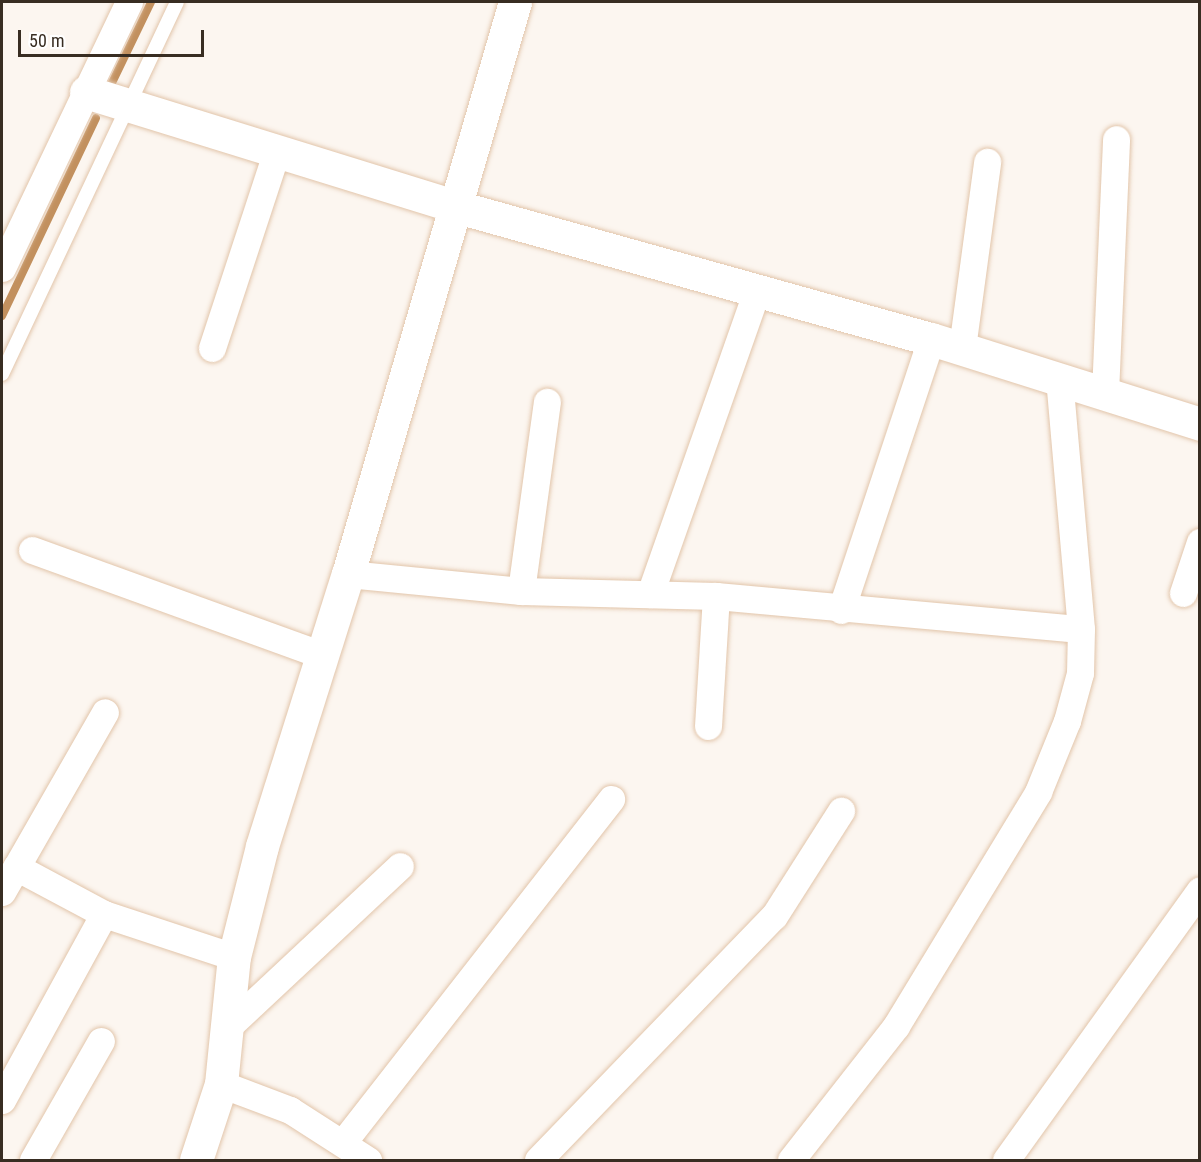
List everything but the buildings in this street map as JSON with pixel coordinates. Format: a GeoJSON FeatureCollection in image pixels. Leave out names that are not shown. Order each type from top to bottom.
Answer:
{"type":"FeatureCollection","features":[{"type":"Feature","properties":{"kind":"street"},"geometry":{"type":"LineString","coordinates":[[2,268],[129,2]]}},
{"type":"Feature","properties":{"kind":"street"},"geometry":{"type":"LineString","coordinates":[[196,1161],[221,1084],[230,1026],[234,957],[262,846],[320,654],[348,574],[515,2]]}},
{"type":"Feature","properties":{"kind":"street"},"geometry":{"type":"LineString","coordinates":[[86,92],[454,206],[946,344],[1200,424]]}},
{"type":"Feature","properties":{"kind":"street"},"geometry":{"type":"LineString","coordinates":[[1105,393],[1116,139]]}},
{"type":"Feature","properties":{"kind":"street"},"geometry":{"type":"LineString","coordinates":[[212,348],[277,150]]}},
{"type":"Feature","properties":{"kind":"street"},"geometry":{"type":"LineString","coordinates":[[841,610],[946,344],[987,162]]}},
{"type":"Feature","properties":{"kind":"street"},"geometry":{"type":"LineString","coordinates":[[2,218],[28,213]]}},
{"type":"Feature","properties":{"kind":"street"},"geometry":{"type":"LineString","coordinates":[[650,594],[757,290]]}},
{"type":"Feature","properties":{"kind":"street"},"geometry":{"type":"LineString","coordinates":[[791,1161],[896,1026],[1038,792],[1080,673],[1081,629],[1059,378]]}},
{"type":"Feature","properties":{"kind":"street"},"geometry":{"type":"LineString","coordinates":[[521,591],[547,402]]}},
{"type":"Feature","properties":{"kind":"street"},"geometry":{"type":"LineString","coordinates":[[1183,593],[1200,542]]}},
{"type":"Feature","properties":{"kind":"street"},"geometry":{"type":"LineString","coordinates":[[32,550],[320,654]]}},
{"type":"Feature","properties":{"kind":"street"},"geometry":{"type":"LineString","coordinates":[[348,574],[521,591],[716,596],[841,610],[1081,629]]}},
{"type":"Feature","properties":{"kind":"street"},"geometry":{"type":"LineString","coordinates":[[708,726],[716,596]]}},
{"type":"Feature","properties":{"kind":"street"},"geometry":{"type":"LineString","coordinates":[[2,892],[105,712]]}},
{"type":"Feature","properties":{"kind":"street"},"geometry":{"type":"LineString","coordinates":[[344,1141],[611,799]]}},
{"type":"Feature","properties":{"kind":"street"},"geometry":{"type":"LineString","coordinates":[[538,1161],[774,915],[841,811]]}},
{"type":"Feature","properties":{"kind":"street"},"geometry":{"type":"LineString","coordinates":[[230,1026],[400,866]]}},
{"type":"Feature","properties":{"kind":"street"},"geometry":{"type":"LineString","coordinates":[[16,867],[104,914],[234,957]]}},
{"type":"Feature","properties":{"kind":"street"},"geometry":{"type":"LineString","coordinates":[[1006,1161],[1200,890]]}},
{"type":"Feature","properties":{"kind":"street"},"geometry":{"type":"LineString","coordinates":[[2,1100],[104,914]]}},
{"type":"Feature","properties":{"kind":"street"},"geometry":{"type":"LineString","coordinates":[[33,1161],[101,1041]]}},
{"type":"Feature","properties":{"kind":"street"},"geometry":{"type":"LineString","coordinates":[[221,1084],[290,1110],[344,1141],[368,1161]]}},
{"type":"Feature","properties":{"kind":"lane"},"geometry":{"type":"LineString","coordinates":[[2,374],[177,2]]}},
{"type":"Feature","properties":{"kind":"waterway"},"geometry":{"type":"LineString","coordinates":[[110,87],[151,2]]}},
{"type":"Feature","properties":{"kind":"waterway"},"geometry":{"type":"LineString","coordinates":[[2,316],[96,118]]}}]}
